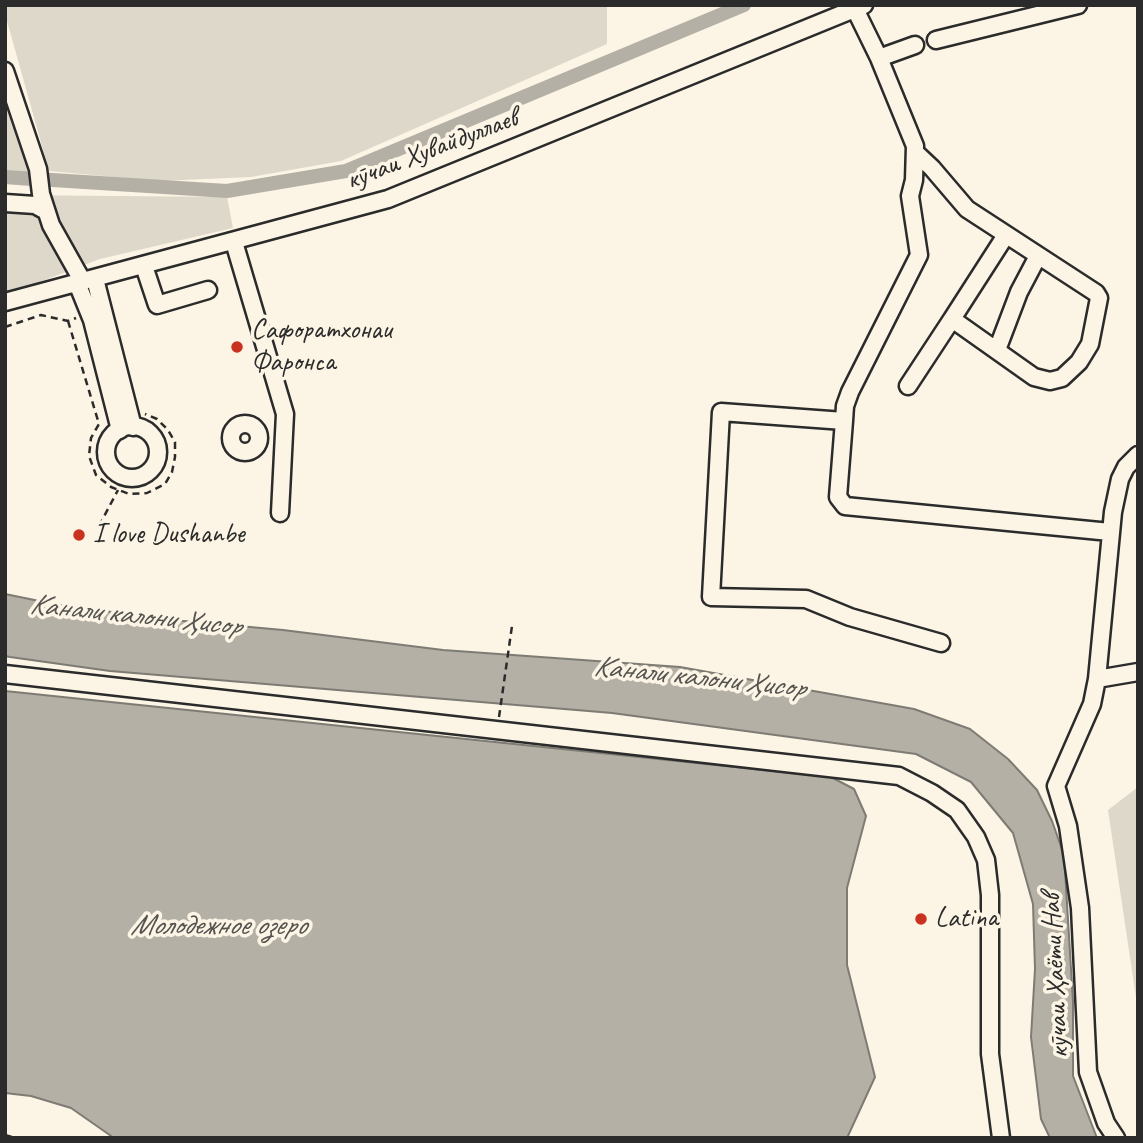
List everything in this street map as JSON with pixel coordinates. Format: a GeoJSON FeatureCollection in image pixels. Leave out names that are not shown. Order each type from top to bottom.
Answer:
{"type":"FeatureCollection","features":[{"type":"Feature","properties":{"kind":"street"},"geometry":{"type":"LineString","coordinates":[[936,40],[1079,5]]}},
{"type":"Feature","properties":{"kind":"street"},"geometry":{"type":"LineString","coordinates":[[860,7],[912,136],[916,153],[910,196],[919,255],[850,391],[845,406],[838,497],[842,504],[849,508],[1110,532]]}},
{"type":"Feature","properties":{"kind":"street","name":"кӯчаи Хувайдуллаев"},"geometry":{"type":"LineString","coordinates":[[5,302],[388,199],[860,7]]}},
{"type":"Feature","properties":{"kind":"street"},"geometry":{"type":"LineString","coordinates":[[879,58],[915,45]]}},
{"type":"Feature","properties":{"kind":"street"},"geometry":{"type":"LineString","coordinates":[[5,71],[38,169],[41,194],[51,225],[85,281],[92,320],[126,428]]}},
{"type":"Feature","properties":{"kind":"street"},"geometry":{"type":"LineString","coordinates":[[916,153],[967,208],[1096,293],[1099,298],[1090,344],[1079,362],[1062,378],[1050,381],[1034,377],[952,319]]}},
{"type":"Feature","properties":{"kind":"street"},"geometry":{"type":"LineString","coordinates":[[5,203],[35,205],[46,211]]}},
{"type":"Feature","properties":{"kind":"street"},"geometry":{"type":"LineString","coordinates":[[908,386],[1006,235]]}},
{"type":"Feature","properties":{"kind":"street"},"geometry":{"type":"LineString","coordinates":[[234,242],[285,414],[281,513]]}},
{"type":"Feature","properties":{"kind":"street"},"geometry":{"type":"LineString","coordinates":[[997,350],[1019,292],[1038,256]]}},
{"type":"Feature","properties":{"kind":"street"},"geometry":{"type":"LineString","coordinates":[[144,266],[157,305],[208,290]]}},
{"type":"Feature","properties":{"kind":"street"},"geometry":{"type":"LineString","coordinates":[[844,421],[721,412],[711,597],[806,599],[857,619],[941,643]]}},
{"type":"Feature","properties":{"kind":"street"},"geometry":{"type":"LineString","coordinates":[[258,432],[284,429]]}},
{"type":"Feature","properties":{"kind":"street","name":"кӯчаи Ҳаёти Нав"},"geometry":{"type":"LineString","coordinates":[[1116,1138],[1101,1111],[1088,1072],[1080,908],[1072,848],[1056,786],[1092,704],[1097,679],[1110,532],[1120,479],[1126,467],[1138,455]]}},
{"type":"Feature","properties":{"kind":"street"},"geometry":{"type":"LineString","coordinates":[[1097,679],[1138,672]]}},
{"type":"Feature","properties":{"kind":"street"},"geometry":{"type":"LineString","coordinates":[[5,674],[899,776],[957,810],[976,837],[986,860],[990,895],[990,1054],[1001,1138]]}},
{"type":"Feature","properties":{"kind":"path"},"geometry":{"type":"LineString","coordinates":[[5,327],[41,315],[68,321]]}},
{"type":"Feature","properties":{"kind":"path"},"geometry":{"type":"LineString","coordinates":[[99,526],[118,490]]}},
{"type":"Feature","properties":{"kind":"path"},"geometry":{"type":"LineString","coordinates":[[501,706],[513,626]]}},
{"type":"Feature","properties":{"kind":"path"},"geometry":{"type":"LineString","coordinates":[[5,1135],[15,1138]]}},
{"type":"Feature","properties":{"kind":"shaded area"},"geometry":{"type":"Polygon","coordinates":[[[5,5],[607,5],[607,44],[341,161],[251,177],[159,181],[49,171],[5,14],[5,5]]]}},
{"type":"Feature","properties":{"kind":"shaded area"},"geometry":{"type":"Polygon","coordinates":[[[5,61],[36,177],[37,187],[5,184],[5,61]]]}},
{"type":"Feature","properties":{"kind":"shaded area"},"geometry":{"type":"Polygon","coordinates":[[[5,195],[227,197],[233,228],[100,259],[5,295],[5,195]]]}},
{"type":"Feature","properties":{"kind":"shaded area"},"geometry":{"type":"Polygon","coordinates":[[[1138,787],[1138,1011],[1108,810],[1138,787]]]}},
{"type":"Feature","properties":{"kind":"water","name":"Канали калони Ҳисор"},"geometry":{"type":"Polygon","coordinates":[[[5,594],[54,604],[162,619],[283,630],[443,650],[680,667],[914,709],[970,729],[1008,759],[1037,790],[1064,855],[1073,1001],[1073,1076],[1097,1138],[1050,1138],[1041,1119],[1031,1037],[1035,969],[1033,904],[1013,833],[971,782],[916,754],[612,713],[110,671],[10,657],[5,656],[5,594]]]}},
{"type":"Feature","properties":{"kind":"water","name":"Молодежное озеро"},"geometry":{"type":"Polygon","coordinates":[[[5,691],[831,777],[854,789],[866,816],[847,888],[847,965],[875,1077],[847,1138],[114,1138],[71,1108],[31,1096],[5,1093],[5,691]]]}},
{"type":"Feature","properties":{"kind":"waterway"},"geometry":{"type":"LineString","coordinates":[[5,177],[227,191],[346,171],[744,5]]}},
{"type":"Feature","properties":{"kind":"place","name":"Сафоратхонаи Фаронса"},"geometry":{"type":"Point","coordinates":[237,347]}},
{"type":"Feature","properties":{"kind":"place","name":"I love Dushanbe"},"geometry":{"type":"Point","coordinates":[79,535]}},
{"type":"Feature","properties":{"kind":"place","name":"Latina"},"geometry":{"type":"Point","coordinates":[921,919]}}]}
